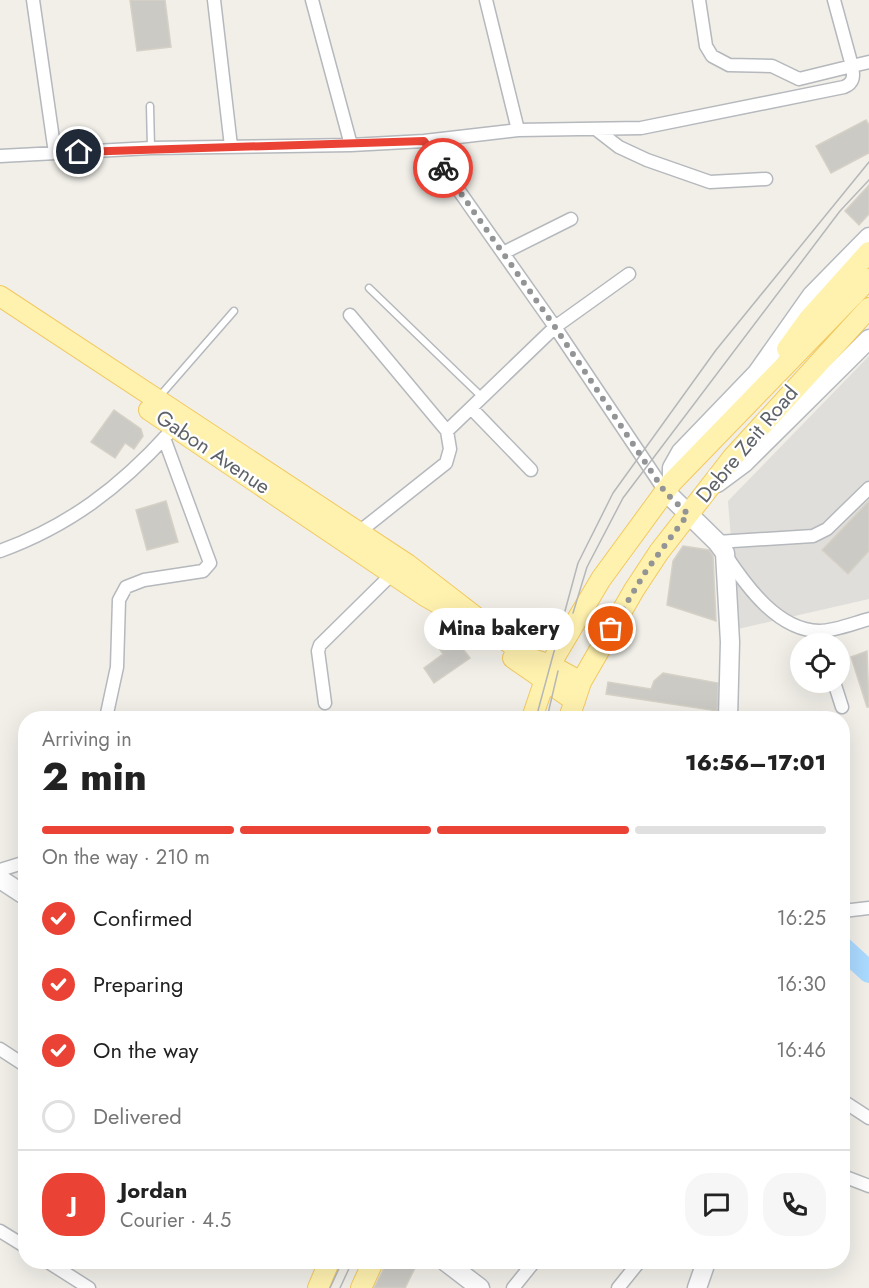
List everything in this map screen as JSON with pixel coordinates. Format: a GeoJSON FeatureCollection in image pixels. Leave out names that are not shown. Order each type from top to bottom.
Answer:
{"type":"FeatureCollection","features":[{"type":"Feature","properties":{"kind":"main road"},"geometry":{"type":"LineString","coordinates":[[728,711],[730,642],[721,548],[688,514],[669,487],[672,468],[681,452],[757,373],[812,295],[869,237]]}},
{"type":"Feature","properties":{"kind":"main road"},"geometry":{"type":"LineString","coordinates":[[780,372],[785,353],[808,320],[869,252]]}},
{"type":"Feature","properties":{"kind":"main road"},"geometry":{"type":"LineString","coordinates":[[534,711],[547,673],[601,579],[669,487],[869,279]]}},
{"type":"Feature","properties":{"kind":"main road","name":"Gabon Avenue"},"geometry":{"type":"LineString","coordinates":[[0,296],[157,399],[174,427],[359,532],[425,596],[462,617],[547,673]]}},
{"type":"Feature","properties":{"kind":"main road","name":"Debre Zeit Road"},"geometry":{"type":"LineString","coordinates":[[575,700],[634,590],[688,514],[789,394],[869,308]]}},
{"type":"Feature","properties":{"kind":"main road","name":"Gabon Avenue"},"geometry":{"type":"LineString","coordinates":[[0,309],[174,427],[395,566]]}},
{"type":"Feature","properties":{"kind":"main road"},"geometry":{"type":"LineString","coordinates":[[789,394],[823,369],[869,326]]}},
{"type":"Feature","properties":{"kind":"main road"},"geometry":{"type":"LineString","coordinates":[[704,493],[744,463],[869,339]]}},
{"type":"Feature","properties":{"kind":"main road"},"geometry":{"type":"LineString","coordinates":[[395,566],[530,658],[575,700]]}},
{"type":"Feature","properties":{"kind":"main road"},"geometry":{"type":"LineString","coordinates":[[0,879],[18,891]]}},
{"type":"Feature","properties":{"kind":"main road"},"geometry":{"type":"LineString","coordinates":[[318,1288],[326,1269]]}},
{"type":"Feature","properties":{"kind":"main road"},"geometry":{"type":"LineString","coordinates":[[361,1288],[370,1269]]}},
{"type":"Feature","properties":{"kind":"main road"},"geometry":{"type":"LineString","coordinates":[[455,1269],[480,1288]]}},
{"type":"Feature","properties":{"kind":"main road"},"geometry":{"type":"LineString","coordinates":[[697,1288],[704,1269]]}},
{"type":"Feature","properties":{"kind":"street"},"geometry":{"type":"LineString","coordinates":[[33,0],[55,153]]}},
{"type":"Feature","properties":{"kind":"street"},"geometry":{"type":"LineString","coordinates":[[214,0],[231,146]]}},
{"type":"Feature","properties":{"kind":"street"},"geometry":{"type":"LineString","coordinates":[[312,0],[351,146]]}},
{"type":"Feature","properties":{"kind":"street"},"geometry":{"type":"LineString","coordinates":[[486,0],[518,130]]}},
{"type":"Feature","properties":{"kind":"street"},"geometry":{"type":"LineString","coordinates":[[699,0],[706,46],[718,61],[729,65],[772,66],[799,79],[869,62]]}},
{"type":"Feature","properties":{"kind":"street"},"geometry":{"type":"LineString","coordinates":[[0,156],[151,148],[351,146],[424,141],[518,130],[641,128],[837,89],[850,84],[854,76],[834,0]]}},
{"type":"Feature","properties":{"kind":"street"},"geometry":{"type":"LineString","coordinates":[[597,130],[619,147],[647,160],[710,182],[766,179]]}},
{"type":"Feature","properties":{"kind":"street"},"geometry":{"type":"LineString","coordinates":[[424,141],[669,487]]}},
{"type":"Feature","properties":{"kind":"street"},"geometry":{"type":"LineString","coordinates":[[503,253],[571,219]]}},
{"type":"Feature","properties":{"kind":"street"},"geometry":{"type":"LineString","coordinates":[[447,430],[472,409],[555,327],[629,274]]}},
{"type":"Feature","properties":{"kind":"street"},"geometry":{"type":"LineString","coordinates":[[350,315],[447,430],[450,449],[446,463],[359,532]]}},
{"type":"Feature","properties":{"kind":"street"},"geometry":{"type":"LineString","coordinates":[[472,409],[531,470]]}},
{"type":"Feature","properties":{"kind":"street"},"geometry":{"type":"LineString","coordinates":[[0,551],[32,539],[90,507],[174,427],[210,563],[203,572],[144,580],[126,587],[119,600],[117,668],[107,711]]}},
{"type":"Feature","properties":{"kind":"street"},"geometry":{"type":"LineString","coordinates":[[869,488],[827,529],[813,536],[721,548],[743,581],[761,601],[781,617],[819,631],[869,619]]}},
{"type":"Feature","properties":{"kind":"street"},"geometry":{"type":"LineString","coordinates":[[326,703],[318,651],[320,645],[395,566]]}},
{"type":"Feature","properties":{"kind":"street"},"geometry":{"type":"LineString","coordinates":[[838,693],[842,707]]}},
{"type":"Feature","properties":{"kind":"street"},"geometry":{"type":"LineString","coordinates":[[0,870],[18,864]]}},
{"type":"Feature","properties":{"kind":"street"},"geometry":{"type":"LineString","coordinates":[[850,909],[869,908]]}},
{"type":"Feature","properties":{"kind":"street"},"geometry":{"type":"LineString","coordinates":[[0,1048],[18,1060]]}},
{"type":"Feature","properties":{"kind":"street"},"geometry":{"type":"LineString","coordinates":[[850,1106],[869,1118]]}},
{"type":"Feature","properties":{"kind":"street"},"geometry":{"type":"LineString","coordinates":[[850,1179],[869,1186]]}},
{"type":"Feature","properties":{"kind":"street"},"geometry":{"type":"LineString","coordinates":[[0,1231],[18,1242]]}},
{"type":"Feature","properties":{"kind":"street"},"geometry":{"type":"LineString","coordinates":[[59,1269],[89,1288]]}},
{"type":"Feature","properties":{"kind":"street"},"geometry":{"type":"LineString","coordinates":[[513,1288],[528,1269]]}},
{"type":"Feature","properties":{"kind":"street"},"geometry":{"type":"LineString","coordinates":[[618,1288],[633,1269]]}},
{"type":"Feature","properties":{"kind":"lane"},"geometry":{"type":"LineString","coordinates":[[150,106],[151,148]]}},
{"type":"Feature","properties":{"kind":"lane"},"geometry":{"type":"LineString","coordinates":[[369,288],[483,398]]}},
{"type":"Feature","properties":{"kind":"lane"},"geometry":{"type":"LineString","coordinates":[[157,399],[234,311]]}},
{"type":"Feature","properties":{"kind":"shaded area"},"geometry":{"type":"Polygon","coordinates":[[[869,356],[869,599],[738,629],[728,501],[869,356]]]}},
{"type":"Feature","properties":{"kind":"building"},"geometry":{"type":"Polygon","coordinates":[[[130,0],[165,0],[171,47],[137,51],[130,0]]]}},
{"type":"Feature","properties":{"kind":"building"},"geometry":{"type":"Polygon","coordinates":[[[866,120],[869,125],[869,153],[831,173],[816,146],[866,120]]]}},
{"type":"Feature","properties":{"kind":"building"},"geometry":{"type":"Polygon","coordinates":[[[869,185],[869,214],[859,225],[845,211],[869,185]]]}},
{"type":"Feature","properties":{"kind":"building"},"geometry":{"type":"Polygon","coordinates":[[[114,410],[141,429],[143,436],[134,449],[125,443],[115,458],[91,442],[114,410]]]}},
{"type":"Feature","properties":{"kind":"building"},"geometry":{"type":"Polygon","coordinates":[[[166,501],[178,542],[147,550],[136,510],[166,501]]]}},
{"type":"Feature","properties":{"kind":"building"},"geometry":{"type":"Polygon","coordinates":[[[869,501],[869,551],[848,574],[822,550],[869,501]]]}},
{"type":"Feature","properties":{"kind":"building"},"geometry":{"type":"Polygon","coordinates":[[[683,546],[709,550],[713,556],[716,621],[667,605],[673,561],[683,546]]]}},
{"type":"Feature","properties":{"kind":"building"},"geometry":{"type":"Polygon","coordinates":[[[453,636],[470,658],[434,683],[424,668],[443,654],[438,647],[453,636]]]}},
{"type":"Feature","properties":{"kind":"building"},"geometry":{"type":"Polygon","coordinates":[[[867,651],[869,707],[867,707],[851,657],[867,651]]]}},
{"type":"Feature","properties":{"kind":"building"},"geometry":{"type":"Polygon","coordinates":[[[663,673],[718,683],[717,711],[606,694],[608,682],[651,689],[654,681],[663,673]]]}},
{"type":"Feature","properties":{"kind":"building"},"geometry":{"type":"Polygon","coordinates":[[[384,1269],[414,1269],[405,1288],[374,1288],[384,1269]]]}},
{"type":"Feature","properties":{"kind":"waterway"},"geometry":{"type":"LineString","coordinates":[[850,954],[869,972]]}},
{"type":"Feature","properties":{"kind":"tram line"},"geometry":{"type":"LineString","coordinates":[[538,711],[578,563],[613,493],[716,350],[869,162]]}},
{"type":"Feature","properties":{"kind":"tram line"},"geometry":{"type":"LineString","coordinates":[[573,613],[587,567],[623,498],[840,211],[869,180]]}},
{"type":"Feature","properties":{"kind":"tram line"},"geometry":{"type":"LineString","coordinates":[[549,711],[558,671]]}},
{"type":"Feature","properties":{"kind":"tram line"},"geometry":{"type":"LineString","coordinates":[[330,1288],[339,1269]]}},
{"type":"Feature","properties":{"kind":"tram line"},"geometry":{"type":"LineString","coordinates":[[340,1288],[349,1269]]}},
{"type":"Feature","properties":{"kind":"way so far"},"geometry":{"type":"LineString","coordinates":[[443,168],[555,327],[665,492],[688,514],[646,571],[611,629]]}},
{"type":"Feature","properties":{"kind":"place","name":"Mina bakery"},"geometry":{"type":"Point","coordinates":[611,629]}},
{"type":"Feature","properties":{"kind":"route"},"geometry":{"type":"LineString","coordinates":[[79,152],[231,146],[351,146],[424,141],[443,168]]}}]}
